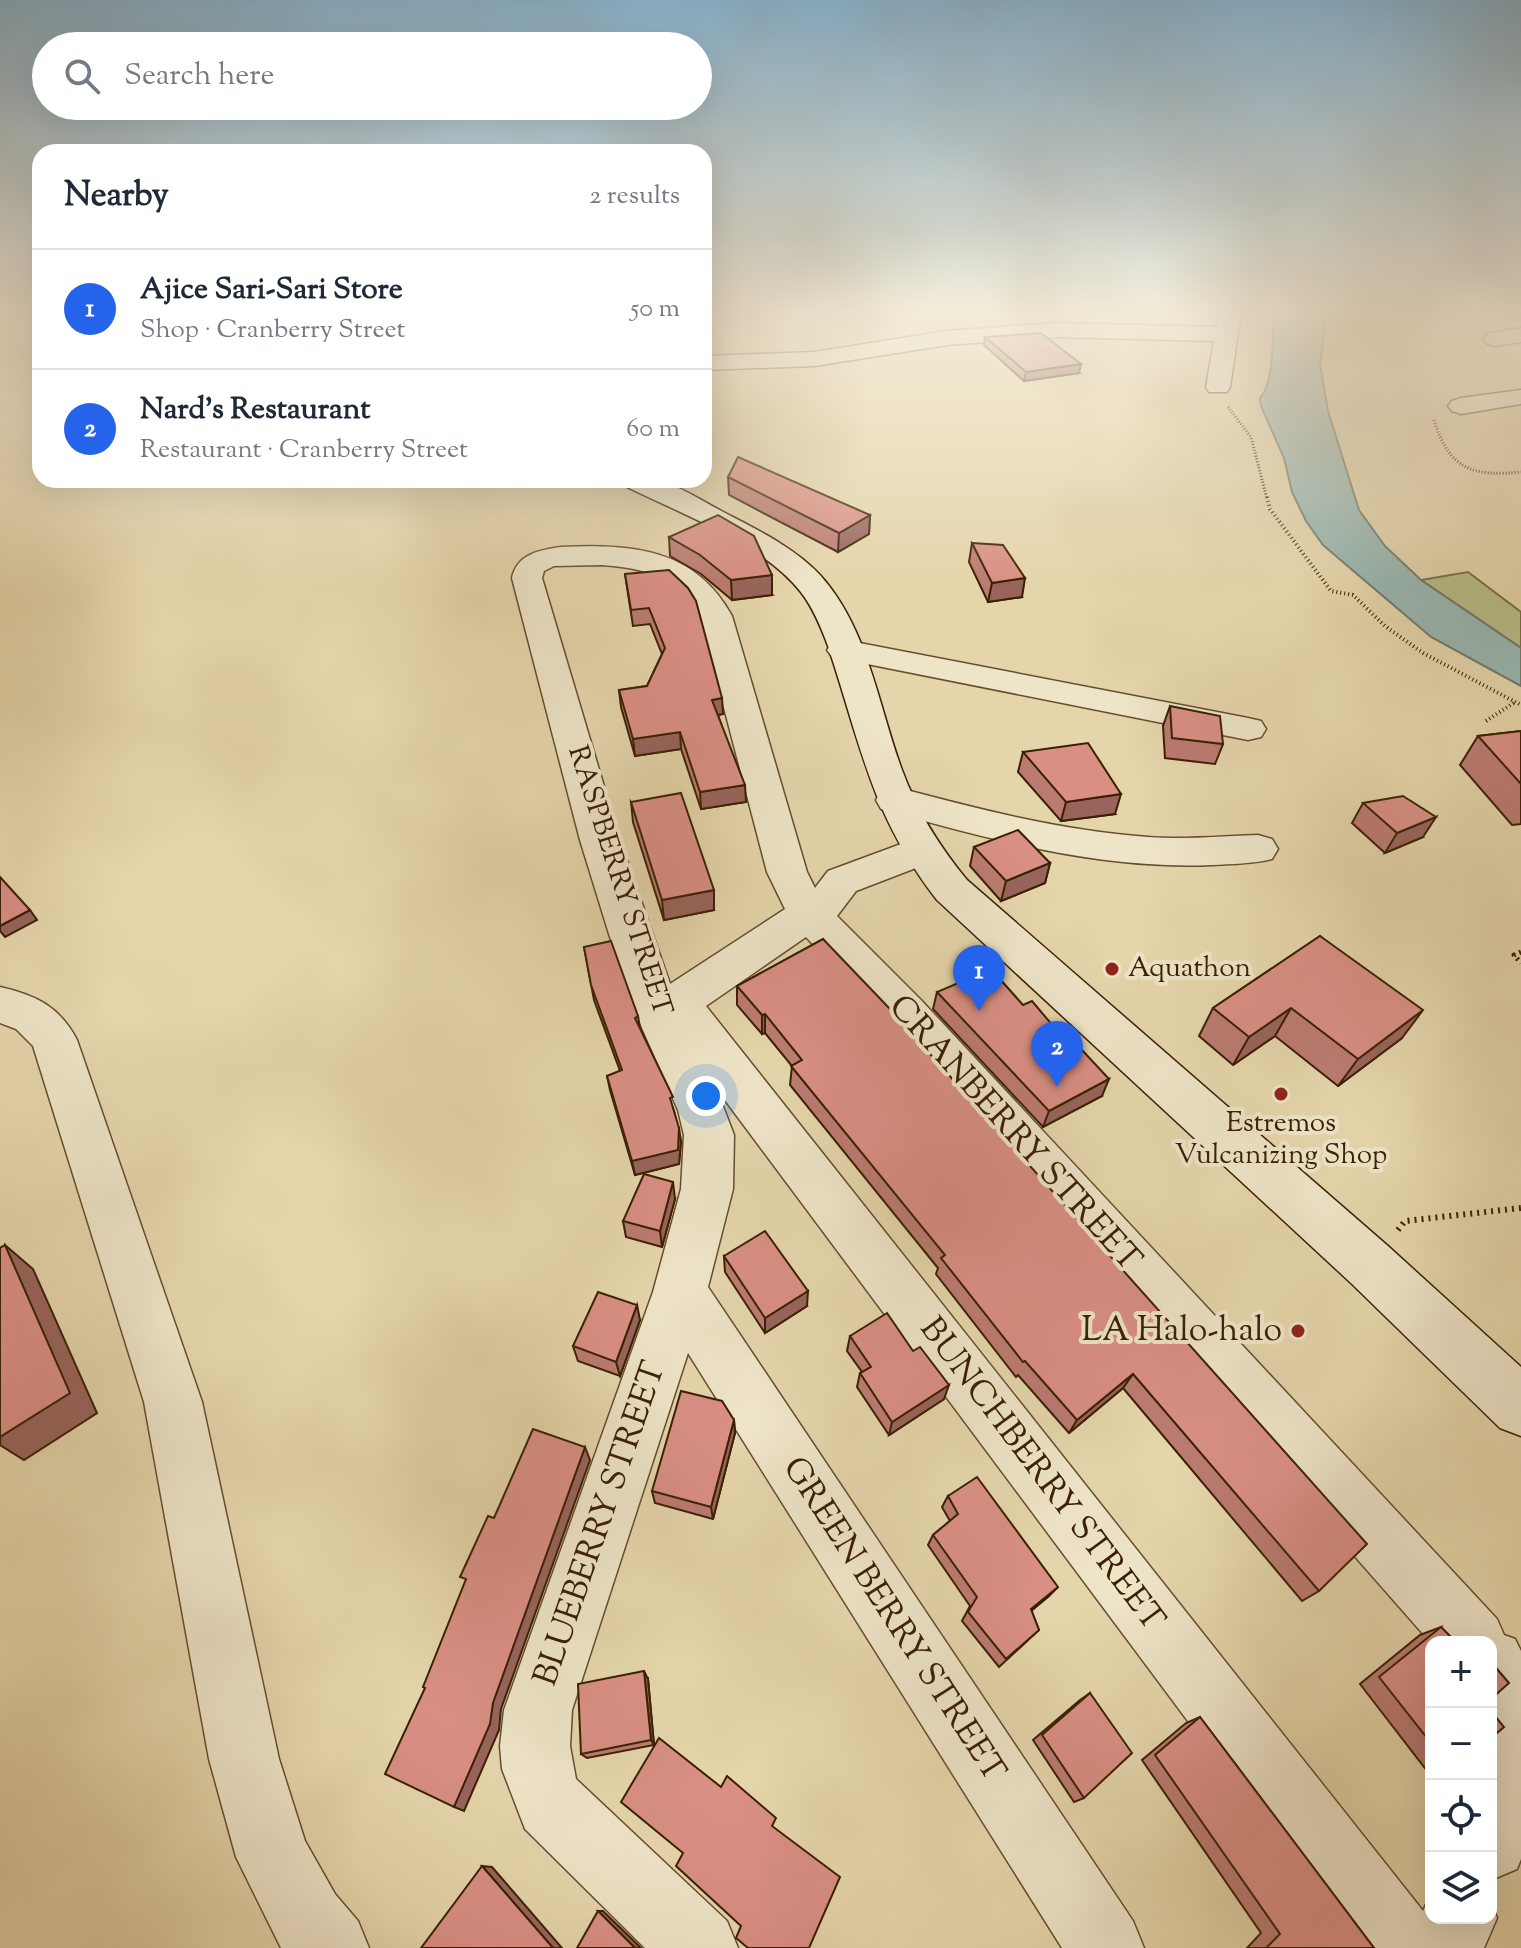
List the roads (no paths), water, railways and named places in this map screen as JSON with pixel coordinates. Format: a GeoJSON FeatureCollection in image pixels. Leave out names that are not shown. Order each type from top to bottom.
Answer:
{"type":"FeatureCollection","features":[{"type":"Feature","properties":{"kind":"street"},"geometry":{"type":"LineString","coordinates":[[1461,406],[1482,403]]}},
{"type":"Feature","properties":{"kind":"street"},"geometry":{"type":"LineString","coordinates":[[650,488],[749,540],[798,571],[819,595],[844,650],[895,800],[927,860],[952,890],[1370,1265],[1521,1407]]}},
{"type":"Feature","properties":{"kind":"street","name":"CRANBERRY STREET"},"geometry":{"type":"LineString","coordinates":[[534,563],[569,556],[642,560],[675,571],[707,598],[716,616],[787,872],[905,1013],[1469,1636]]}},
{"type":"Feature","properties":{"kind":"street","name":"RASPBERRY STREET"},"geometry":{"type":"LineString","coordinates":[[534,563],[527,578],[600,840],[668,1008],[709,1135],[707,1189],[680,1292]]}},
{"type":"Feature","properties":{"kind":"street"},"geometry":{"type":"LineString","coordinates":[[844,650],[1248,729]]}},
{"type":"Feature","properties":{"kind":"street"},"geometry":{"type":"LineString","coordinates":[[895,800],[1043,836],[1147,851],[1258,849]]}},
{"type":"Feature","properties":{"kind":"street"},"geometry":{"type":"LineString","coordinates":[[668,1008],[818,908],[857,899],[927,860]]}},
{"type":"Feature","properties":{"kind":"street"},"geometry":{"type":"LineString","coordinates":[[0,1005],[20,1009],[41,1020],[54,1040],[173,1402],[244,1759],[273,1857],[308,1921],[331,1948]]}},
{"type":"Feature","properties":{"kind":"street","name":"BUNCHBERRY STREET"},"geometry":{"type":"LineString","coordinates":[[668,1008],[766,1116],[1404,1948]]}},
{"type":"Feature","properties":{"kind":"street"},"geometry":{"type":"LineString","coordinates":[[709,1135],[766,1116]]}},
{"type":"Feature","properties":{"kind":"street","name":"BLUEBERRY STREET"},"geometry":{"type":"LineString","coordinates":[[680,1292],[538,1710],[534,1759],[550,1804],[700,1948]]}},
{"type":"Feature","properties":{"kind":"street","name":"GREEN BERRY STREET"},"geometry":{"type":"LineString","coordinates":[[680,1292],[1106,1948]]}},
{"type":"Feature","properties":{"kind":"street"},"geometry":{"type":"LineString","coordinates":[[1497,1674],[1515,1709],[1521,1734]]}},
{"type":"Feature","properties":{"kind":"street"},"geometry":{"type":"LineString","coordinates":[[1497,1829],[1519,1779],[1521,1757]]}},
{"type":"Feature","properties":{"kind":"street"},"geometry":{"type":"LineString","coordinates":[[1446,1948],[1456,1924]]}},
{"type":"Feature","properties":{"kind":"water"},"geometry":{"type":"Polygon","coordinates":[[[1261,403],[1327,403],[1359,510],[1385,546],[1421,580],[1521,648],[1521,686],[1431,637],[1323,545],[1306,521],[1292,492],[1284,458],[1261,403]]]}},
{"type":"Feature","properties":{"kind":"place","name":"Aquathon"},"geometry":{"type":"Point","coordinates":[1112,969]}},
{"type":"Feature","properties":{"kind":"place","name":"Ajice Sari-Sari Store"},"geometry":{"type":"Point","coordinates":[979,1011]}},
{"type":"Feature","properties":{"kind":"place","name":"Nard's Restaurant"},"geometry":{"type":"Point","coordinates":[1057,1087]}},
{"type":"Feature","properties":{"kind":"place","name":"Estremos Vulcanizing Shop"},"geometry":{"type":"Point","coordinates":[1281,1094]}},
{"type":"Feature","properties":{"kind":"place","name":"LA Halo-halo"},"geometry":{"type":"Point","coordinates":[1298,1331]}}]}
